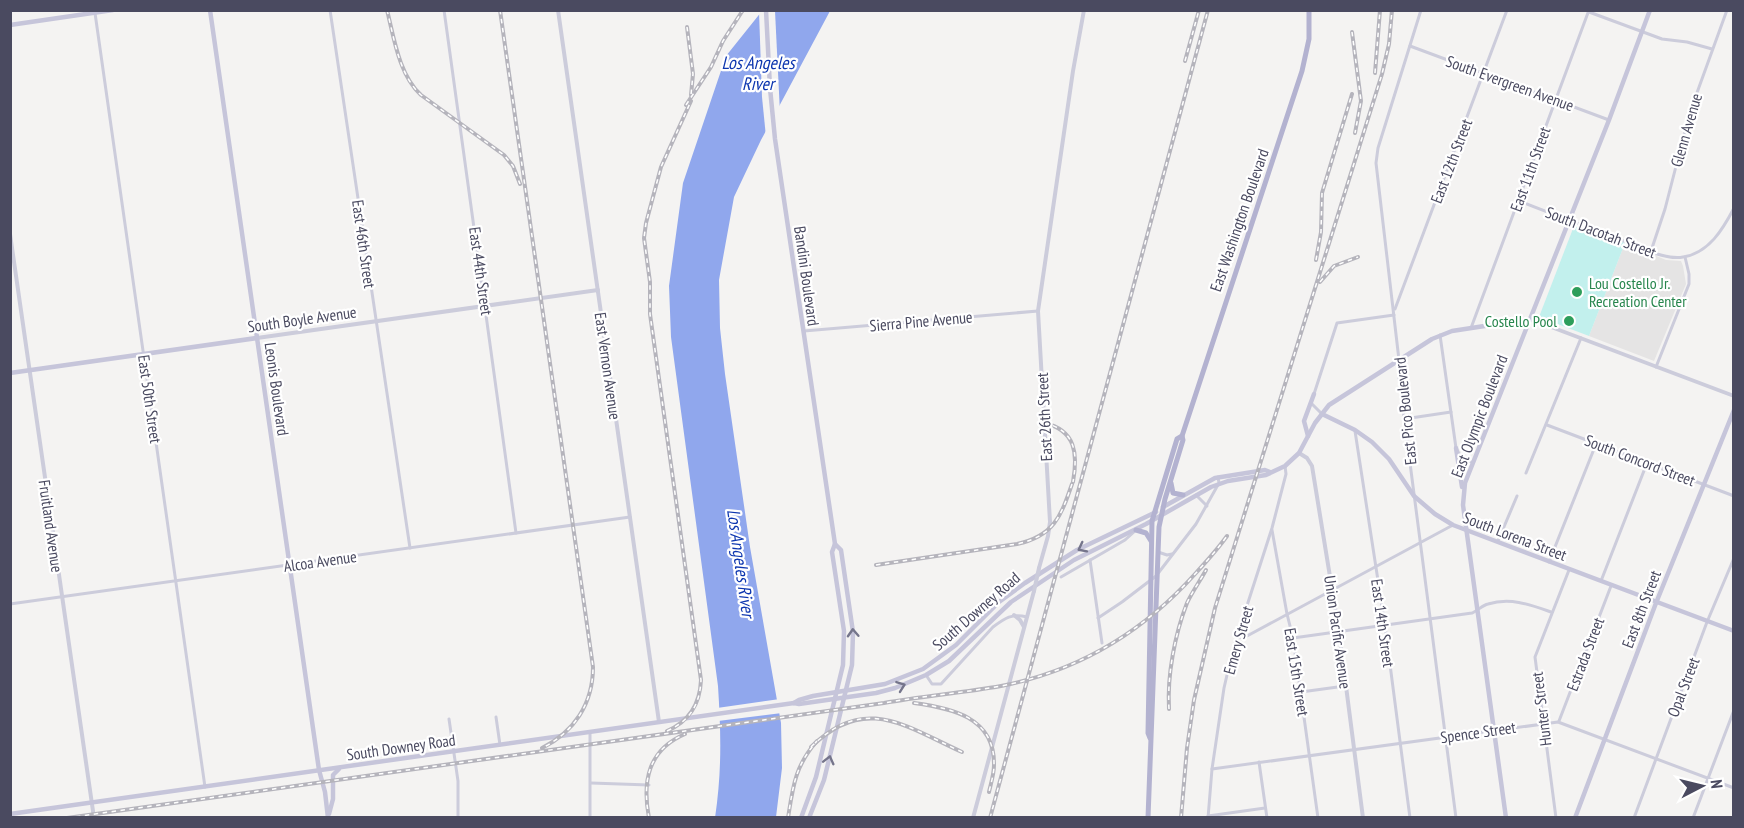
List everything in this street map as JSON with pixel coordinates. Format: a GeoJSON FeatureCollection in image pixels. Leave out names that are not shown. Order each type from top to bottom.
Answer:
{"type":"FeatureCollection","features":[{"type":"Feature","properties":{"kind":"main road"},"geometry":{"type":"LineString","coordinates":[[10,25],[113,10]]}},
{"type":"Feature","properties":{"kind":"main road","name":"Leonis Boulevard"},"geometry":{"type":"LineString","coordinates":[[210,10],[319,770],[328,817]]}},
{"type":"Feature","properties":{"kind":"main road","name":"Bandini Boulevard"},"geometry":{"type":"LineString","coordinates":[[766,10],[774,127],[835,544],[832,552],[845,647],[838,692],[816,777],[801,818]]}},
{"type":"Feature","properties":{"kind":"main road","name":"East Washington Boulevard"},"geometry":{"type":"LineString","coordinates":[[1154,578],[1160,517],[1183,440],[1182,435],[1302,72],[1308,47],[1309,10]]}},
{"type":"Feature","properties":{"kind":"main road","name":"East Olympic Boulevard"},"geometry":{"type":"LineString","coordinates":[[1506,818],[1463,492],[1650,10]]}},
{"type":"Feature","properties":{"kind":"main road"},"geometry":{"type":"LineString","coordinates":[[1219,480],[1266,475],[1285,466],[1299,453],[1322,414],[1341,397],[1440,335],[1530,318]]}},
{"type":"Feature","properties":{"kind":"main road","name":"South Boyle Avenue"},"geometry":{"type":"LineString","coordinates":[[10,373],[257,338]]}},
{"type":"Feature","properties":{"kind":"main road"},"geometry":{"type":"LineString","coordinates":[[1308,436],[1304,421],[1314,394]]}},
{"type":"Feature","properties":{"kind":"main road","name":"East 8th Street"},"geometry":{"type":"LineString","coordinates":[[1575,818],[1656,603],[1734,410]]}},
{"type":"Feature","properties":{"kind":"main road","name":"South Lorena Street"},"geometry":{"type":"LineString","coordinates":[[1322,414],[1355,430],[1385,453],[1414,496],[1435,514],[1453,525],[1734,631]]}},
{"type":"Feature","properties":{"kind":"main road","name":"East Washington Boulevard"},"geometry":{"type":"LineString","coordinates":[[1148,818],[1152,733],[1154,578],[1152,521],[1177,439],[1182,435]]}},
{"type":"Feature","properties":{"kind":"main road"},"geometry":{"type":"LineString","coordinates":[[1456,448],[1463,492]]}},
{"type":"Feature","properties":{"kind":"main road"},"geometry":{"type":"LineString","coordinates":[[1172,478],[1173,493],[1183,495]]}},
{"type":"Feature","properties":{"kind":"main road","name":"South Downey Road"},"geometry":{"type":"LineString","coordinates":[[10,814],[794,703],[820,702],[895,688],[926,675],[949,661],[993,618],[1024,592],[1074,560],[1160,517],[1219,480]]}},
{"type":"Feature","properties":{"kind":"main road","name":"South Downey Road"},"geometry":{"type":"LineString","coordinates":[[794,703],[846,690],[885,684],[929,666],[956,645],[999,602],[1025,583],[1077,550],[1154,513],[1206,482],[1219,480]]}},
{"type":"Feature","properties":{"kind":"main road"},"geometry":{"type":"LineString","coordinates":[[1136,530],[1146,533],[1151,541]]}},
{"type":"Feature","properties":{"kind":"main road","name":"Bandini Boulevard"},"geometry":{"type":"LineString","coordinates":[[809,818],[824,780],[852,665],[853,632],[841,550],[835,544]]}},
{"type":"Feature","properties":{"kind":"main road"},"geometry":{"type":"LineString","coordinates":[[820,702],[827,703],[833,710]]}},
{"type":"Feature","properties":{"kind":"main road"},"geometry":{"type":"LineString","coordinates":[[328,817],[333,799],[333,775],[340,768]]}},
{"type":"Feature","properties":{"kind":"street","name":"East 46th Street"},"geometry":{"type":"LineString","coordinates":[[330,10],[410,548]]}},
{"type":"Feature","properties":{"kind":"street","name":"East 44th Street"},"geometry":{"type":"LineString","coordinates":[[444,10],[516,533]]}},
{"type":"Feature","properties":{"kind":"street","name":"East Vernon Avenue"},"geometry":{"type":"LineString","coordinates":[[558,10],[659,722]]}},
{"type":"Feature","properties":{"kind":"street","name":"East 26th Street"},"geometry":{"type":"LineString","coordinates":[[973,818],[1034,591],[1050,522],[1038,311],[1084,10]]}},
{"type":"Feature","properties":{"kind":"street","name":"East Pico Boulevard"},"geometry":{"type":"LineString","coordinates":[[1421,10],[1376,155],[1399,360],[1399,378],[1456,818]]}},
{"type":"Feature","properties":{"kind":"street","name":"East 12th Street"},"geometry":{"type":"LineString","coordinates":[[1394,313],[1507,10]]}},
{"type":"Feature","properties":{"kind":"street","name":"Glenn Avenue"},"geometry":{"type":"LineString","coordinates":[[1651,251],[1665,209],[1690,112],[1727,10]]}},
{"type":"Feature","properties":{"kind":"street"},"geometry":{"type":"LineString","coordinates":[[1589,11],[1662,39],[1687,42],[1712,49]]}},
{"type":"Feature","properties":{"kind":"street","name":"East 11th Street"},"geometry":{"type":"LineString","coordinates":[[1471,328],[1589,11]]}},
{"type":"Feature","properties":{"kind":"street","name":"East 50th Street"},"geometry":{"type":"LineString","coordinates":[[95,12],[205,786]]}},
{"type":"Feature","properties":{"kind":"street","name":"South Evergreen Avenue"},"geometry":{"type":"LineString","coordinates":[[1410,46],[1609,120]]}},
{"type":"Feature","properties":{"kind":"street","name":"South Dacotah Street"},"geometry":{"type":"LineString","coordinates":[[1519,201],[1651,251],[1670,257],[1685,257]]}},
{"type":"Feature","properties":{"kind":"street"},"geometry":{"type":"LineString","coordinates":[[1656,366],[1689,284],[1685,257],[1700,250],[1718,236],[1734,208]]}},
{"type":"Feature","properties":{"kind":"street","name":"Fruitland Avenue"},"geometry":{"type":"LineString","coordinates":[[10,234],[94,818]]}},
{"type":"Feature","properties":{"kind":"street","name":"South Boyle Avenue"},"geometry":{"type":"LineString","coordinates":[[257,338],[598,290]]}},
{"type":"Feature","properties":{"kind":"street","name":"Sierra Pine Avenue"},"geometry":{"type":"LineString","coordinates":[[804,331],[1038,311]]}},
{"type":"Feature","properties":{"kind":"street"},"geometry":{"type":"LineString","coordinates":[[1322,414],[1312,405],[1337,323],[1394,313]]}},
{"type":"Feature","properties":{"kind":"street"},"geometry":{"type":"LineString","coordinates":[[1530,318],[1734,396]]}},
{"type":"Feature","properties":{"kind":"street"},"geometry":{"type":"LineString","coordinates":[[1440,335],[1456,448],[1461,457],[1473,463]]}},
{"type":"Feature","properties":{"kind":"street"},"geometry":{"type":"LineString","coordinates":[[1526,473],[1581,338]]}},
{"type":"Feature","properties":{"kind":"street"},"geometry":{"type":"LineString","coordinates":[[1404,419],[1451,412]]}},
{"type":"Feature","properties":{"kind":"street","name":"South Concord Street"},"geometry":{"type":"LineString","coordinates":[[1547,425],[1734,496]]}},
{"type":"Feature","properties":{"kind":"street","name":"East 14th Street"},"geometry":{"type":"LineString","coordinates":[[1355,430],[1385,626],[1410,818]]}},
{"type":"Feature","properties":{"kind":"street"},"geometry":{"type":"LineString","coordinates":[[1549,562],[1596,444]]}},
{"type":"Feature","properties":{"kind":"street","name":"Union Pacific Avenue"},"geometry":{"type":"LineString","coordinates":[[1299,453],[1307,458],[1312,466],[1339,632],[1362,818]]}},
{"type":"Feature","properties":{"kind":"street"},"geometry":{"type":"LineString","coordinates":[[1601,582],[1647,463]]}},
{"type":"Feature","properties":{"kind":"street","name":"Emery Street"},"geometry":{"type":"LineString","coordinates":[[1208,817],[1212,769],[1224,688],[1236,638],[1272,528],[1286,474],[1285,466]]}},
{"type":"Feature","properties":{"kind":"street"},"geometry":{"type":"LineString","coordinates":[[1098,618],[1154,578],[1174,554],[1207,506],[1219,480]]}},
{"type":"Feature","properties":{"kind":"street"},"geometry":{"type":"LineString","coordinates":[[1196,495],[1207,506]]}},
{"type":"Feature","properties":{"kind":"street"},"geometry":{"type":"LineString","coordinates":[[1498,542],[1517,496]]}},
{"type":"Feature","properties":{"kind":"street","name":"Alcoa Avenue"},"geometry":{"type":"LineString","coordinates":[[10,604],[630,516]]}},
{"type":"Feature","properties":{"kind":"street"},"geometry":{"type":"LineString","coordinates":[[1236,638],[1247,636],[1453,525]]}},
{"type":"Feature","properties":{"kind":"street","name":"East 15th Street"},"geometry":{"type":"LineString","coordinates":[[1272,528],[1293,638],[1318,818]]}},
{"type":"Feature","properties":{"kind":"street"},"geometry":{"type":"LineString","coordinates":[[1061,577],[1125,540],[1136,530]]}},
{"type":"Feature","properties":{"kind":"street"},"geometry":{"type":"LineString","coordinates":[[1157,551],[1167,555],[1174,554]]}},
{"type":"Feature","properties":{"kind":"street","name":"Opal Street"},"geometry":{"type":"LineString","coordinates":[[1634,818],[1707,622],[1734,558]]}},
{"type":"Feature","properties":{"kind":"street"},"geometry":{"type":"LineString","coordinates":[[1090,560],[1102,644]]}},
{"type":"Feature","properties":{"kind":"street","name":"Hunter Street"},"geometry":{"type":"LineString","coordinates":[[1556,818],[1535,657],[1569,570]]}},
{"type":"Feature","properties":{"kind":"street","name":"Estrada Street"},"geometry":{"type":"LineString","coordinates":[[1558,722],[1611,586]]}},
{"type":"Feature","properties":{"kind":"street"},"geometry":{"type":"LineString","coordinates":[[1293,638],[1472,614],[1486,604],[1518,601],[1551,612]]}},
{"type":"Feature","properties":{"kind":"street"},"geometry":{"type":"LineString","coordinates":[[1014,615],[1024,628]]}},
{"type":"Feature","properties":{"kind":"street","name":"South Downey Road"},"geometry":{"type":"LineString","coordinates":[[926,675],[933,684],[940,685],[993,627],[1014,615],[1027,617]]}},
{"type":"Feature","properties":{"kind":"street"},"geometry":{"type":"LineString","coordinates":[[1301,692],[1346,686]]}},
{"type":"Feature","properties":{"kind":"street"},"geometry":{"type":"LineString","coordinates":[[1693,818],[1734,710]]}},
{"type":"Feature","properties":{"kind":"street"},"geometry":{"type":"LineString","coordinates":[[496,717],[500,745]]}},
{"type":"Feature","properties":{"kind":"street"},"geometry":{"type":"LineString","coordinates":[[449,719],[458,781],[458,818]]}},
{"type":"Feature","properties":{"kind":"street","name":"Spence Street"},"geometry":{"type":"LineString","coordinates":[[1212,769],[1558,722],[1734,788]]}},
{"type":"Feature","properties":{"kind":"street"},"geometry":{"type":"LineString","coordinates":[[590,733],[590,818]]}},
{"type":"Feature","properties":{"kind":"street"},"geometry":{"type":"LineString","coordinates":[[1259,762],[1266,818]]}},
{"type":"Feature","properties":{"kind":"street"},"geometry":{"type":"LineString","coordinates":[[591,783],[649,785]]}},
{"type":"Feature","properties":{"kind":"street"},"geometry":{"type":"LineString","coordinates":[[1208,817],[1265,808]]}},
{"type":"Feature","properties":{"kind":"shaded area","name":"Lou Costello Jr. Recreation Center"},"geometry":{"type":"Polygon","coordinates":[[[1574,226],[1625,243],[1589,336],[1539,317],[1574,226]]]}},
{"type":"Feature","properties":{"kind":"shaded area"},"geometry":{"type":"Polygon","coordinates":[[[1625,243],[1666,260],[1681,261],[1683,266],[1686,284],[1654,361],[1589,336],[1625,243]]]}},
{"type":"Feature","properties":{"kind":"water","name":"Los Angeles River"},"geometry":{"type":"Polygon","coordinates":[[[762,11],[830,11],[761,140],[734,197],[719,280],[720,328],[725,374],[750,547],[781,723],[782,768],[776,817],[715,818],[720,752],[718,686],[671,337],[669,286],[683,183],[726,56],[762,11]]]}},
{"type":"Feature","properties":{"kind":"pier"},"geometry":{"type":"Polygon","coordinates":[[[759,11],[775,11],[780,113],[766,137],[762,97],[759,11]]]}},
{"type":"Feature","properties":{"kind":"pier"},"geometry":{"type":"Polygon","coordinates":[[[780,699],[782,713],[718,721],[717,708],[780,699]]]}},
{"type":"Feature","properties":{"kind":"railway"},"geometry":{"type":"LineString","coordinates":[[387,10],[398,56],[414,87],[421,95],[504,155],[513,166],[520,184]]}},
{"type":"Feature","properties":{"kind":"railway"},"geometry":{"type":"LineString","coordinates":[[500,10],[593,667],[590,693],[580,715],[563,734],[542,748]]}},
{"type":"Feature","properties":{"kind":"railway"},"geometry":{"type":"LineString","coordinates":[[686,105],[711,67],[723,41],[743,10]]}},
{"type":"Feature","properties":{"kind":"railway"},"geometry":{"type":"LineString","coordinates":[[1185,61],[1199,10]]}},
{"type":"Feature","properties":{"kind":"railway"},"geometry":{"type":"LineString","coordinates":[[990,818],[1208,10]]}},
{"type":"Feature","properties":{"kind":"railway"},"geometry":{"type":"LineString","coordinates":[[1375,73],[1380,10]]}},
{"type":"Feature","properties":{"kind":"railway"},"geometry":{"type":"LineString","coordinates":[[1181,818],[1194,700],[1215,608],[1382,74],[1389,44],[1392,10]]}},
{"type":"Feature","properties":{"kind":"railway"},"geometry":{"type":"LineString","coordinates":[[687,27],[693,74],[691,95]]}},
{"type":"Feature","properties":{"kind":"railway"},"geometry":{"type":"LineString","coordinates":[[1352,32],[1361,101],[1355,133]]}},
{"type":"Feature","properties":{"kind":"railway"},"geometry":{"type":"LineString","coordinates":[[1316,260],[1321,232],[1322,193],[1352,94]]}},
{"type":"Feature","properties":{"kind":"railway"},"geometry":{"type":"LineString","coordinates":[[667,731],[688,717],[696,704],[701,680],[650,314],[650,282],[644,238],[661,167],[691,101]]}},
{"type":"Feature","properties":{"kind":"railway"},"geometry":{"type":"LineString","coordinates":[[1320,282],[1334,266],[1358,257]]}},
{"type":"Feature","properties":{"kind":"railway"},"geometry":{"type":"LineString","coordinates":[[1044,423],[1055,426],[1069,437],[1075,462],[1073,482]]}},
{"type":"Feature","properties":{"kind":"railway"},"geometry":{"type":"LineString","coordinates":[[876,565],[1017,544],[1040,536],[1060,515],[1072,484]]}},
{"type":"Feature","properties":{"kind":"railway"},"geometry":{"type":"LineString","coordinates":[[67,818],[1001,686],[1029,679],[1083,659],[1131,631],[1175,595],[1227,536]]}},
{"type":"Feature","properties":{"kind":"railway"},"geometry":{"type":"LineString","coordinates":[[1169,709],[1171,669],[1179,628],[1187,603],[1206,570]]}},
{"type":"Feature","properties":{"kind":"railway"},"geometry":{"type":"LineString","coordinates":[[914,703],[956,712],[979,726],[987,736],[992,749],[994,768],[989,792]]}},
{"type":"Feature","properties":{"kind":"railway"},"geometry":{"type":"LineString","coordinates":[[811,747],[831,731],[849,722],[867,718],[903,725],[962,752]]}},
{"type":"Feature","properties":{"kind":"railway"},"geometry":{"type":"LineString","coordinates":[[649,818],[646,792],[650,768],[663,749],[685,734]]}},
{"type":"Feature","properties":{"kind":"railway"},"geometry":{"type":"LineString","coordinates":[[788,818],[799,768],[817,741]]}},
{"type":"Feature","properties":{"kind":"place","name":"Lou Costello Jr. Recreation Center"},"geometry":{"type":"Point","coordinates":[1577,292]}},
{"type":"Feature","properties":{"kind":"place","name":"Costello Pool"},"geometry":{"type":"Point","coordinates":[1569,321]}}]}
